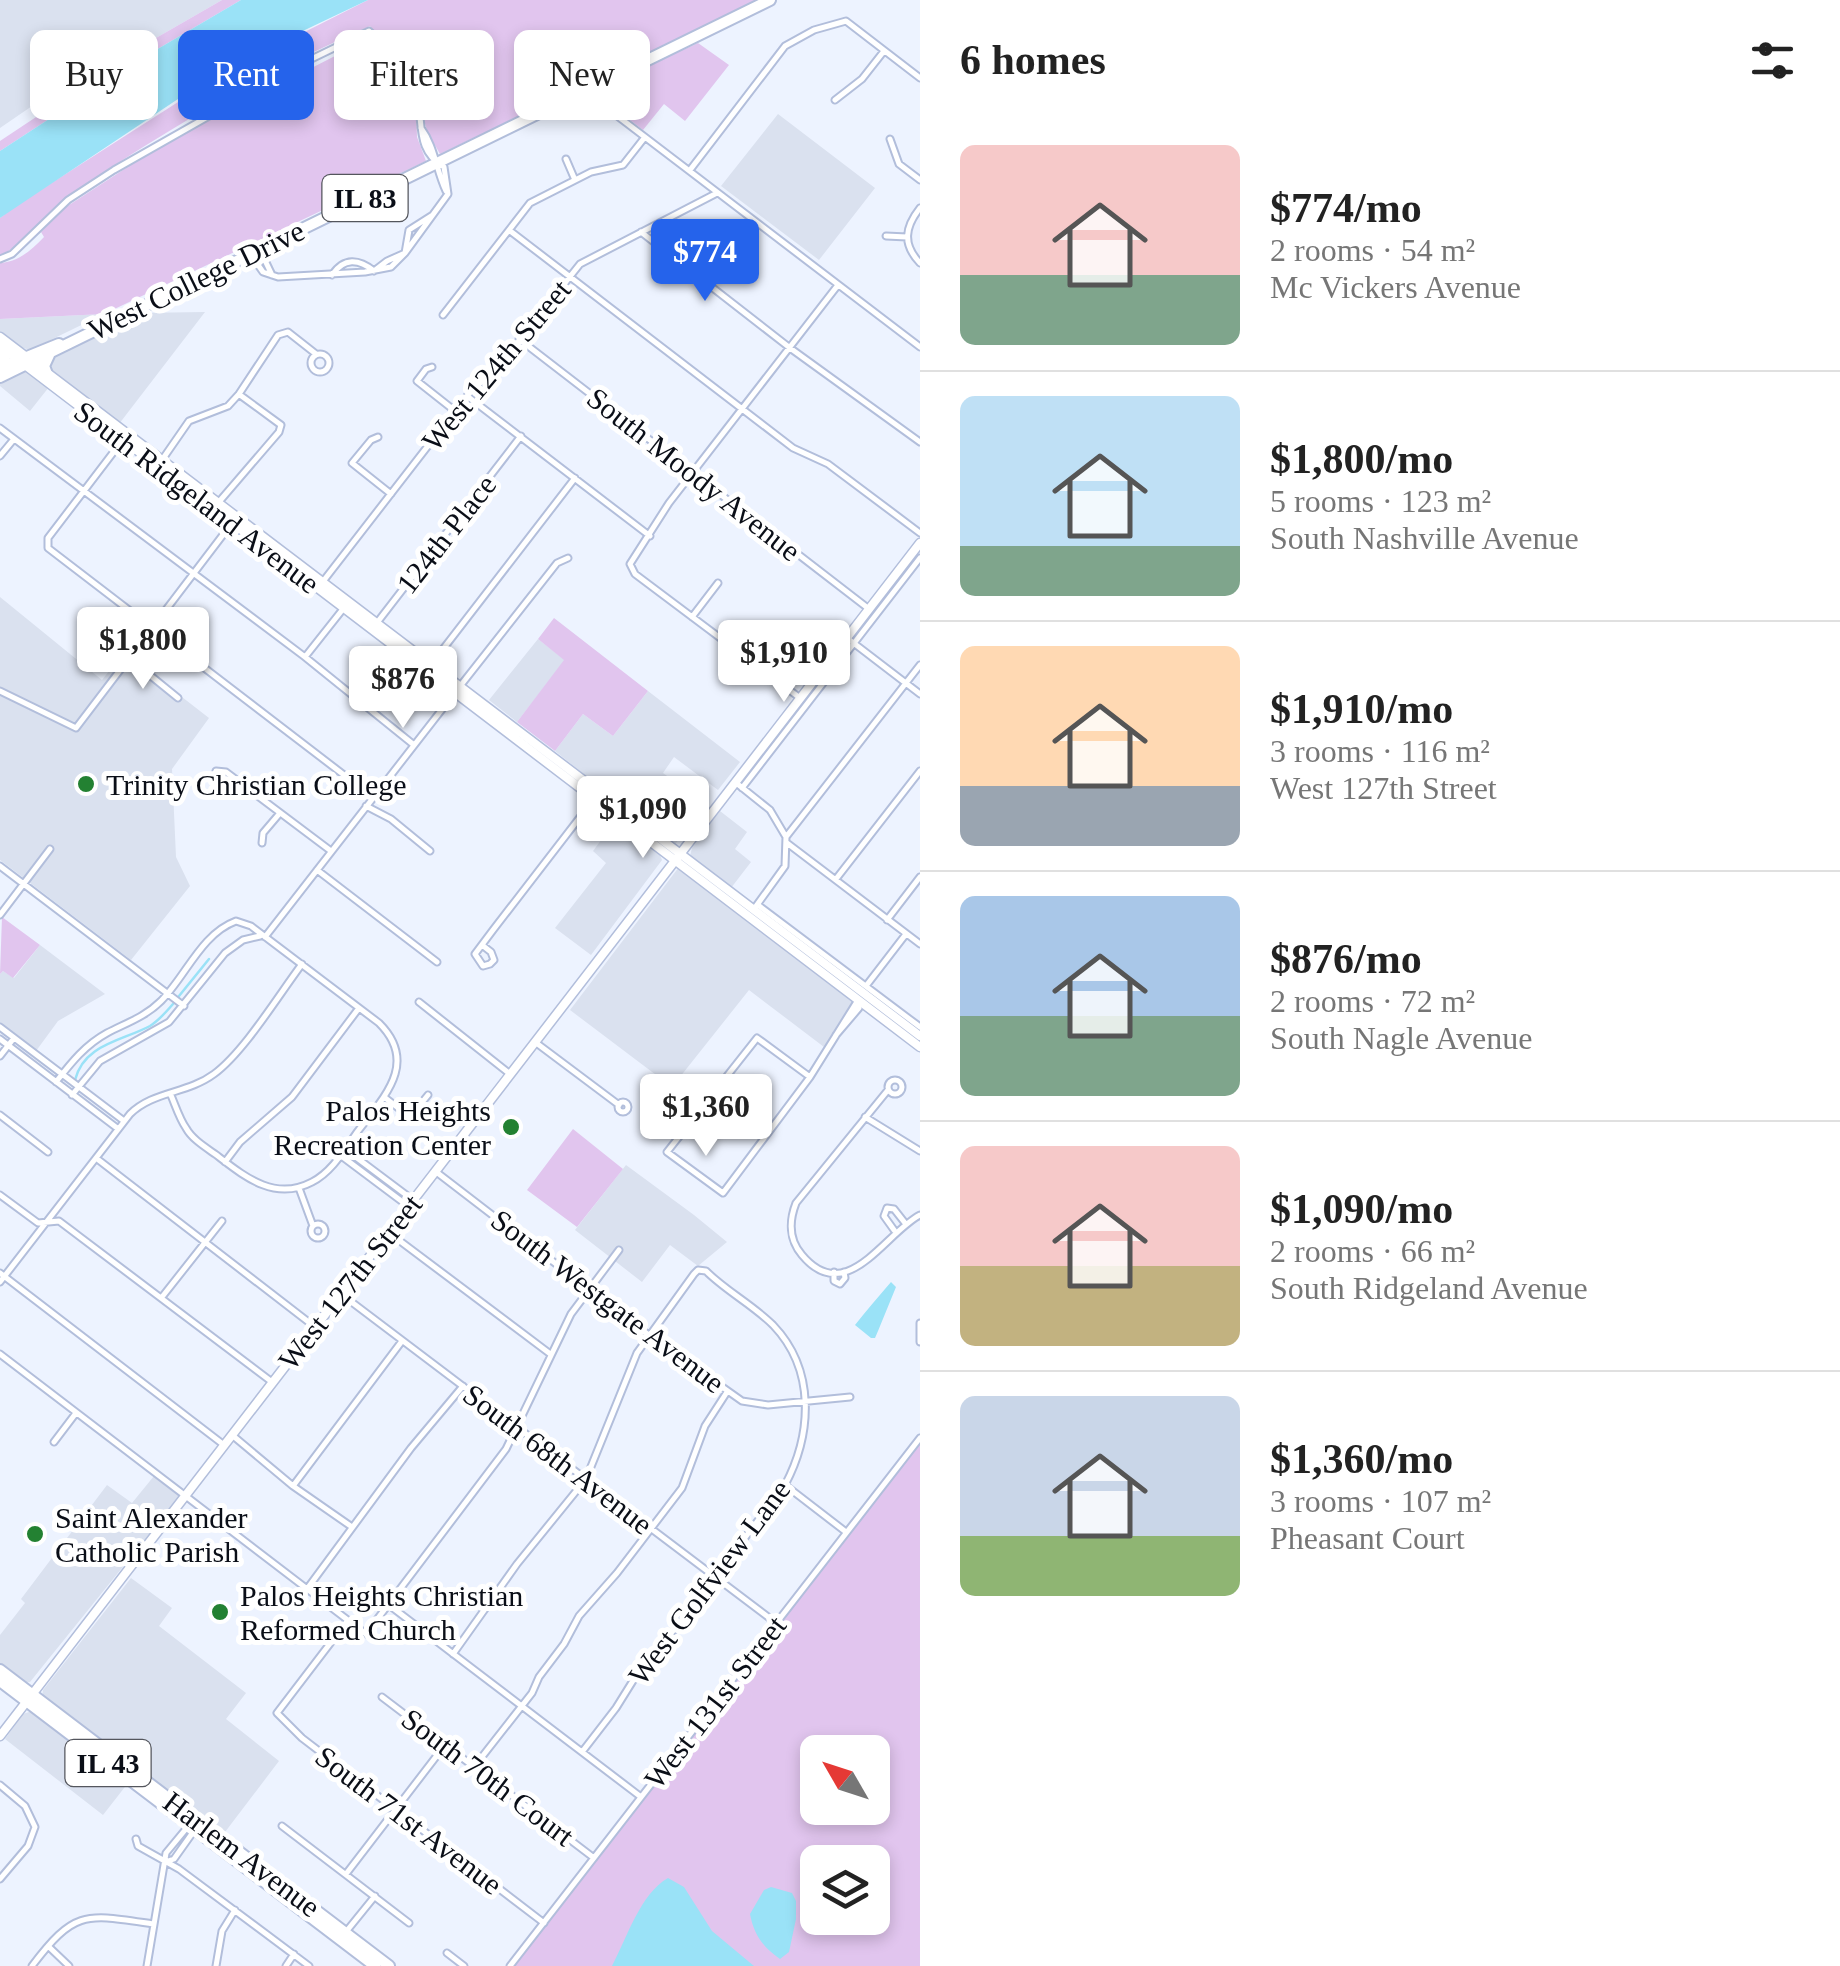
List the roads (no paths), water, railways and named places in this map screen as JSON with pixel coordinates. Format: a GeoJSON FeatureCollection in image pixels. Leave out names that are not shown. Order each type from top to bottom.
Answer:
{"type":"FeatureCollection","features":[{"type":"Feature","properties":{"kind":"main road","name":"IL 83"},"geometry":{"type":"LineString","coordinates":[[650,57],[770,0]]}},
{"type":"Feature","properties":{"kind":"main road","name":"IL 83"},"geometry":{"type":"LineString","coordinates":[[437,163],[522,120]]}},
{"type":"Feature","properties":{"kind":"main road","name":"West College Drive"},"geometry":{"type":"LineString","coordinates":[[0,377],[24,361],[437,163]]}},
{"type":"Feature","properties":{"kind":"main road","name":"South Ridgeland Avenue"},"geometry":{"type":"LineString","coordinates":[[0,337],[24,361],[428,669],[920,1036]]}},
{"type":"Feature","properties":{"kind":"main road","name":"West College Drive"},"geometry":{"type":"LineString","coordinates":[[0,368],[51,352],[63,343]]}},
{"type":"Feature","properties":{"kind":"main road","name":"South Ridgeland Avenue"},"geometry":{"type":"LineString","coordinates":[[1,347],[46,374],[125,437],[162,460],[234,520]]}},
{"type":"Feature","properties":{"kind":"main road"},"geometry":{"type":"LineString","coordinates":[[0,368],[5,360],[1,347]]}},
{"type":"Feature","properties":{"kind":"main road"},"geometry":{"type":"LineString","coordinates":[[46,374],[44,366],[51,352]]}},
{"type":"Feature","properties":{"kind":"main road","name":"West 127th Street"},"geometry":{"type":"LineString","coordinates":[[0,1736],[677,858],[739,785],[800,698],[850,641],[869,609],[920,544]]}},
{"type":"Feature","properties":{"kind":"main road","name":"South Ridgeland Avenue"},"geometry":{"type":"LineString","coordinates":[[320,586],[343,609],[374,627]]}},
{"type":"Feature","properties":{"kind":"main road","name":"South Ridgeland Avenue"},"geometry":{"type":"LineString","coordinates":[[677,858],[756,907],[862,993],[920,1047]]}},
{"type":"Feature","properties":{"kind":"main road","name":"Harlem Avenue"},"geometry":{"type":"LineString","coordinates":[[0,1670],[29,1698]]}},
{"type":"Feature","properties":{"kind":"main road","name":"Harlem Avenue"},"geometry":{"type":"LineString","coordinates":[[0,1680],[388,1966]]}},
{"type":"Feature","properties":{"kind":"main road","name":"Harlem Avenue"},"geometry":{"type":"LineString","coordinates":[[343,1936],[375,1966]]}},
{"type":"Feature","properties":{"kind":"street"},"geometry":{"type":"LineString","coordinates":[[690,170],[786,46],[814,30],[846,21],[920,78]]}},
{"type":"Feature","properties":{"kind":"street"},"geometry":{"type":"LineString","coordinates":[[0,259],[12,254],[68,200],[114,170],[369,30],[405,72],[416,94],[420,126],[448,194],[432,216],[408,230],[405,253],[386,260],[374,271],[272,274],[263,272],[255,252]]}},
{"type":"Feature","properties":{"kind":"street"},"geometry":{"type":"LineString","coordinates":[[834,100],[862,79],[884,51]]}},
{"type":"Feature","properties":{"kind":"street"},"geometry":{"type":"LineString","coordinates":[[623,120],[920,348]]}},
{"type":"Feature","properties":{"kind":"street"},"geometry":{"type":"LineString","coordinates":[[443,315],[530,203],[591,172],[623,165],[645,137]]}},
{"type":"Feature","properties":{"kind":"street"},"geometry":{"type":"LineString","coordinates":[[890,139],[899,164],[920,180]]}},
{"type":"Feature","properties":{"kind":"street"},"geometry":{"type":"LineString","coordinates":[[566,159],[575,180]]}},
{"type":"Feature","properties":{"kind":"street","name":"West 124th Street"},"geometry":{"type":"LineString","coordinates":[[320,586],[454,411],[490,377],[580,264],[717,192]]}},
{"type":"Feature","properties":{"kind":"street"},"geometry":{"type":"LineString","coordinates":[[920,208],[908,226],[907,237],[910,251],[920,262]]}},
{"type":"Feature","properties":{"kind":"street"},"geometry":{"type":"LineString","coordinates":[[509,230],[793,448],[828,464],[920,534]]}},
{"type":"Feature","properties":{"kind":"street"},"geometry":{"type":"LineString","coordinates":[[641,232],[790,348],[920,442]]}},
{"type":"Feature","properties":{"kind":"street"},"geometry":{"type":"LineString","coordinates":[[886,236],[907,237]]}},
{"type":"Feature","properties":{"kind":"street"},"geometry":{"type":"LineString","coordinates":[[332,275],[342,264],[353,261],[363,262],[374,271]]}},
{"type":"Feature","properties":{"kind":"street"},"geometry":{"type":"LineString","coordinates":[[800,698],[630,568],[631,560],[693,473],[838,285]]}},
{"type":"Feature","properties":{"kind":"street"},"geometry":{"type":"LineString","coordinates":[[162,460],[188,421],[228,406],[278,335],[288,332],[316,354]]}},
{"type":"Feature","properties":{"kind":"street","name":"South Moody Avenue"},"geometry":{"type":"LineString","coordinates":[[519,340],[869,609]]}},
{"type":"Feature","properties":{"kind":"street"},"geometry":{"type":"LineString","coordinates":[[432,368],[426,369],[416,381],[454,411]]}},
{"type":"Feature","properties":{"kind":"street"},"geometry":{"type":"LineString","coordinates":[[218,503],[281,426],[239,394]]}},
{"type":"Feature","properties":{"kind":"street"},"geometry":{"type":"LineString","coordinates":[[467,396],[650,536]]}},
{"type":"Feature","properties":{"kind":"street"},"geometry":{"type":"LineString","coordinates":[[0,428],[305,657],[414,745]]}},
{"type":"Feature","properties":{"kind":"street","name":"124th Place"},"geometry":{"type":"LineString","coordinates":[[374,627],[521,436]]}},
{"type":"Feature","properties":{"kind":"street"},"geometry":{"type":"LineString","coordinates":[[125,437],[48,538],[48,548],[374,798]]}},
{"type":"Feature","properties":{"kind":"street"},"geometry":{"type":"LineString","coordinates":[[378,437],[370,440],[352,463],[391,494]]}},
{"type":"Feature","properties":{"kind":"street"},"geometry":{"type":"LineString","coordinates":[[0,456],[14,438]]}},
{"type":"Feature","properties":{"kind":"street"},"geometry":{"type":"LineString","coordinates":[[428,669],[575,478]]}},
{"type":"Feature","properties":{"kind":"street"},"geometry":{"type":"LineString","coordinates":[[0,692],[76,728],[234,520]]}},
{"type":"Feature","properties":{"kind":"street"},"geometry":{"type":"LineString","coordinates":[[72,1095],[100,1061],[156,1032],[184,1006],[225,952],[244,939],[264,937],[557,563],[568,558]]}},
{"type":"Feature","properties":{"kind":"street"},"geometry":{"type":"LineString","coordinates":[[756,907],[785,866],[786,840],[776,816],[739,785],[920,558]]}},
{"type":"Feature","properties":{"kind":"street"},"geometry":{"type":"LineString","coordinates":[[692,617],[718,583]]}},
{"type":"Feature","properties":{"kind":"street"},"geometry":{"type":"LineString","coordinates":[[305,657],[343,609]]}},
{"type":"Feature","properties":{"kind":"street"},"geometry":{"type":"LineString","coordinates":[[850,641],[920,694]]}},
{"type":"Feature","properties":{"kind":"street"},"geometry":{"type":"LineString","coordinates":[[130,659],[178,698]]}},
{"type":"Feature","properties":{"kind":"street"},"geometry":{"type":"LineString","coordinates":[[786,840],[920,665]]}},
{"type":"Feature","properties":{"kind":"street"},"geometry":{"type":"LineString","coordinates":[[835,880],[920,771]]}},
{"type":"Feature","properties":{"kind":"street"},"geometry":{"type":"LineString","coordinates":[[216,772],[226,772],[331,851]]}},
{"type":"Feature","properties":{"kind":"street"},"geometry":{"type":"LineString","coordinates":[[482,944],[597,796]]}},
{"type":"Feature","properties":{"kind":"street"},"geometry":{"type":"LineString","coordinates":[[366,806],[394,822],[430,851]]}},
{"type":"Feature","properties":{"kind":"street"},"geometry":{"type":"LineString","coordinates":[[262,843],[263,833],[280,812]]}},
{"type":"Feature","properties":{"kind":"street"},"geometry":{"type":"LineString","coordinates":[[786,840],[920,944]]}},
{"type":"Feature","properties":{"kind":"street"},"geometry":{"type":"LineString","coordinates":[[0,914],[50,849]]}},
{"type":"Feature","properties":{"kind":"street"},"geometry":{"type":"LineString","coordinates":[[0,866],[184,1006]]}},
{"type":"Feature","properties":{"kind":"street"},"geometry":{"type":"LineString","coordinates":[[317,870],[438,962]]}},
{"type":"Feature","properties":{"kind":"street"},"geometry":{"type":"LineString","coordinates":[[887,920],[920,877]]}},
{"type":"Feature","properties":{"kind":"street"},"geometry":{"type":"LineString","coordinates":[[170,1093],[186,1129],[224,1162],[260,1185],[277,1190],[299,1188],[324,1174],[384,1098],[395,1076],[395,1048],[383,1028],[242,921]]}},
{"type":"Feature","properties":{"kind":"street"},"geometry":{"type":"LineString","coordinates":[[56,1082],[90,1044],[148,1013],[219,930],[242,921]]}},
{"type":"Feature","properties":{"kind":"street"},"geometry":{"type":"LineString","coordinates":[[242,921],[244,939]]}},
{"type":"Feature","properties":{"kind":"street"},"geometry":{"type":"LineString","coordinates":[[810,1077],[757,1038],[668,1152],[722,1194],[810,1077],[836,1035],[860,1008],[862,993],[906,934]]}},
{"type":"Feature","properties":{"kind":"street"},"geometry":{"type":"LineString","coordinates":[[224,1445],[2,1278],[124,1121],[142,1103],[207,1079],[228,1062],[302,964]]}},
{"type":"Feature","properties":{"kind":"street"},"geometry":{"type":"LineString","coordinates":[[862,993],[920,1027]]}},
{"type":"Feature","properties":{"kind":"street"},"geometry":{"type":"LineString","coordinates":[[419,1002],[510,1074]]}},
{"type":"Feature","properties":{"kind":"street"},"geometry":{"type":"LineString","coordinates":[[224,1162],[240,1142],[292,1097],[359,1008]]}},
{"type":"Feature","properties":{"kind":"street"},"geometry":{"type":"LineString","coordinates":[[0,1027],[124,1121]]}},
{"type":"Feature","properties":{"kind":"street"},"geometry":{"type":"LineString","coordinates":[[0,1056],[14,1038]]}},
{"type":"Feature","properties":{"kind":"street"},"geometry":{"type":"LineString","coordinates":[[0,1039],[118,1129]]}},
{"type":"Feature","properties":{"kind":"street"},"geometry":{"type":"LineString","coordinates":[[535,1042],[619,1104]]}},
{"type":"Feature","properties":{"kind":"street"},"geometry":{"type":"LineString","coordinates":[[888,1090],[801,1196],[792,1215],[791,1232],[800,1253],[812,1264],[844,1272],[865,1264],[895,1230],[920,1215]]}},
{"type":"Feature","properties":{"kind":"street"},"geometry":{"type":"LineString","coordinates":[[384,1098],[410,1117],[428,1095]]}},
{"type":"Feature","properties":{"kind":"street"},"geometry":{"type":"LineString","coordinates":[[0,1115],[48,1152]]}},
{"type":"Feature","properties":{"kind":"street"},"geometry":{"type":"LineString","coordinates":[[865,1117],[920,1151]]}},
{"type":"Feature","properties":{"kind":"street"},"geometry":{"type":"LineString","coordinates":[[343,1152],[411,1203]]}},
{"type":"Feature","properties":{"kind":"street"},"geometry":{"type":"LineString","coordinates":[[96,1158],[315,1327]]}},
{"type":"Feature","properties":{"kind":"street","name":"South Westgate Avenue"},"geometry":{"type":"LineString","coordinates":[[436,1171],[727,1392],[750,1404],[850,1397]]}},
{"type":"Feature","properties":{"kind":"street"},"geometry":{"type":"LineString","coordinates":[[299,1188],[314,1226]]}},
{"type":"Feature","properties":{"kind":"street"},"geometry":{"type":"LineString","coordinates":[[0,1195],[38,1223],[59,1220],[272,1382]]}},
{"type":"Feature","properties":{"kind":"street"},"geometry":{"type":"LineString","coordinates":[[895,1230],[884,1216],[887,1208],[894,1209],[905,1223]]}},
{"type":"Feature","properties":{"kind":"street"},"geometry":{"type":"LineString","coordinates":[[162,1298],[222,1221]]}},
{"type":"Feature","properties":{"kind":"street"},"geometry":{"type":"LineString","coordinates":[[388,1232],[549,1354]]}},
{"type":"Feature","properties":{"kind":"street"},"geometry":{"type":"LineString","coordinates":[[0,1354],[366,1634],[518,1428],[549,1354],[590,1287],[619,1250]]}},
{"type":"Feature","properties":{"kind":"street"},"geometry":{"type":"LineString","coordinates":[[453,1654],[517,1564],[586,1479],[637,1353],[698,1270],[706,1271],[772,1324],[797,1362],[806,1401]]}},
{"type":"Feature","properties":{"kind":"street"},"geometry":{"type":"LineString","coordinates":[[834,1272],[834,1280],[840,1284],[846,1278],[844,1272]]}},
{"type":"Feature","properties":{"kind":"street","name":"South 68th Avenue"},"geometry":{"type":"LineString","coordinates":[[341,1294],[776,1624]]}},
{"type":"Feature","properties":{"kind":"street"},"geometry":{"type":"LineString","coordinates":[[920,1323],[920,1342]]}},
{"type":"Feature","properties":{"kind":"street"},"geometry":{"type":"LineString","coordinates":[[293,1486],[402,1341]]}},
{"type":"Feature","properties":{"kind":"street"},"geometry":{"type":"LineString","coordinates":[[307,1589],[462,1386]]}},
{"type":"Feature","properties":{"kind":"street"},"geometry":{"type":"LineString","coordinates":[[474,1767],[521,1707],[579,1616],[682,1488],[705,1426],[727,1392]]}},
{"type":"Feature","properties":{"kind":"street","name":"West Golfview Lane"},"geometry":{"type":"LineString","coordinates":[[582,1752],[644,1663],[680,1623],[785,1485],[805,1434],[806,1401]]}},
{"type":"Feature","properties":{"kind":"street"},"geometry":{"type":"LineString","coordinates":[[54,1442],[76,1413]]}},
{"type":"Feature","properties":{"kind":"street"},"geometry":{"type":"LineString","coordinates":[[232,1435],[293,1486],[353,1528]]}},
{"type":"Feature","properties":{"kind":"street","name":"West 131st Street"},"geometry":{"type":"LineString","coordinates":[[510,1966],[920,1438]]}},
{"type":"Feature","properties":{"kind":"street"},"geometry":{"type":"LineString","coordinates":[[785,1485],[846,1532]]}},
{"type":"Feature","properties":{"kind":"street"},"geometry":{"type":"LineString","coordinates":[[389,1605],[642,1797]]}},
{"type":"Feature","properties":{"kind":"street","name":"South 71st Avenue"},"geometry":{"type":"LineString","coordinates":[[348,1620],[277,1713],[302,1738],[544,1923]]}},
{"type":"Feature","properties":{"kind":"street","name":"South 70th Court"},"geometry":{"type":"LineString","coordinates":[[382,1696],[594,1858]]}},
{"type":"Feature","properties":{"kind":"street"},"geometry":{"type":"LineString","coordinates":[[346,1874],[445,1745]]}},
{"type":"Feature","properties":{"kind":"street"},"geometry":{"type":"LineString","coordinates":[[0,1785],[24,1806],[35,1827],[28,1846],[0,1879]]}},
{"type":"Feature","properties":{"kind":"street"},"geometry":{"type":"LineString","coordinates":[[146,1966],[166,1853],[195,1824]]}},
{"type":"Feature","properties":{"kind":"street"},"geometry":{"type":"LineString","coordinates":[[282,1826],[410,1922]]}},
{"type":"Feature","properties":{"kind":"street"},"geometry":{"type":"LineString","coordinates":[[136,1839],[138,1846],[235,1910],[310,1966]]}},
{"type":"Feature","properties":{"kind":"street"},"geometry":{"type":"LineString","coordinates":[[343,1936],[374,1896]]}},
{"type":"Feature","properties":{"kind":"street"},"geometry":{"type":"LineString","coordinates":[[216,1966],[222,1931],[235,1910]]}},
{"type":"Feature","properties":{"kind":"street"},"geometry":{"type":"LineString","coordinates":[[32,1966],[62,1930],[86,1918],[152,1924]]}},
{"type":"Feature","properties":{"kind":"street"},"geometry":{"type":"LineString","coordinates":[[48,1946],[69,1966]]}},
{"type":"Feature","properties":{"kind":"street"},"geometry":{"type":"LineString","coordinates":[[447,1953],[464,1966]]}},
{"type":"Feature","properties":{"kind":"street"},"geometry":{"type":"LineString","coordinates":[[286,1966],[294,1954]]}},
{"type":"Feature","properties":{"kind":"water"},"geometry":{"type":"Polygon","coordinates":[[[241,0],[368,0],[305,30],[190,30],[241,0]]]}},
{"type":"Feature","properties":{"kind":"water"},"geometry":{"type":"Polygon","coordinates":[[[178,37],[178,99],[158,112],[158,49],[178,37]]]}},
{"type":"Feature","properties":{"kind":"water"},"geometry":{"type":"Polygon","coordinates":[[[47,120],[147,120],[0,218],[0,151],[47,120]]]}},
{"type":"Feature","properties":{"kind":"water"},"geometry":{"type":"Polygon","coordinates":[[[891,1282],[896,1287],[875,1338],[871,1338],[855,1325],[891,1282]]]}},
{"type":"Feature","properties":{"kind":"water"},"geometry":{"type":"Polygon","coordinates":[[[668,1878],[684,1887],[712,1931],[754,1966],[612,1966],[642,1905],[668,1878]]]}},
{"type":"Feature","properties":{"kind":"water"},"geometry":{"type":"Polygon","coordinates":[[[771,1887],[792,1893],[796,1901],[789,1952],[780,1959],[760,1940],[750,1914],[764,1890],[771,1887]]]}},
{"type":"Feature","properties":{"kind":"waterway"},"geometry":{"type":"LineString","coordinates":[[179,996],[209,959]]}},
{"type":"Feature","properties":{"kind":"waterway"},"geometry":{"type":"LineString","coordinates":[[75,1080],[95,1051],[150,1026],[173,1004]]}},
{"type":"Feature","properties":{"kind":"place","name":"Trinity Christian College"},"geometry":{"type":"Point","coordinates":[86,784]}},
{"type":"Feature","properties":{"kind":"place","name":"Palos Heights Recreation Center"},"geometry":{"type":"Point","coordinates":[511,1127]}},
{"type":"Feature","properties":{"kind":"place","name":"Saint Alexander Catholic Parish"},"geometry":{"type":"Point","coordinates":[35,1534]}},
{"type":"Feature","properties":{"kind":"place","name":"Palos Heights Christian Reformed Church"},"geometry":{"type":"Point","coordinates":[220,1612]}}]}
